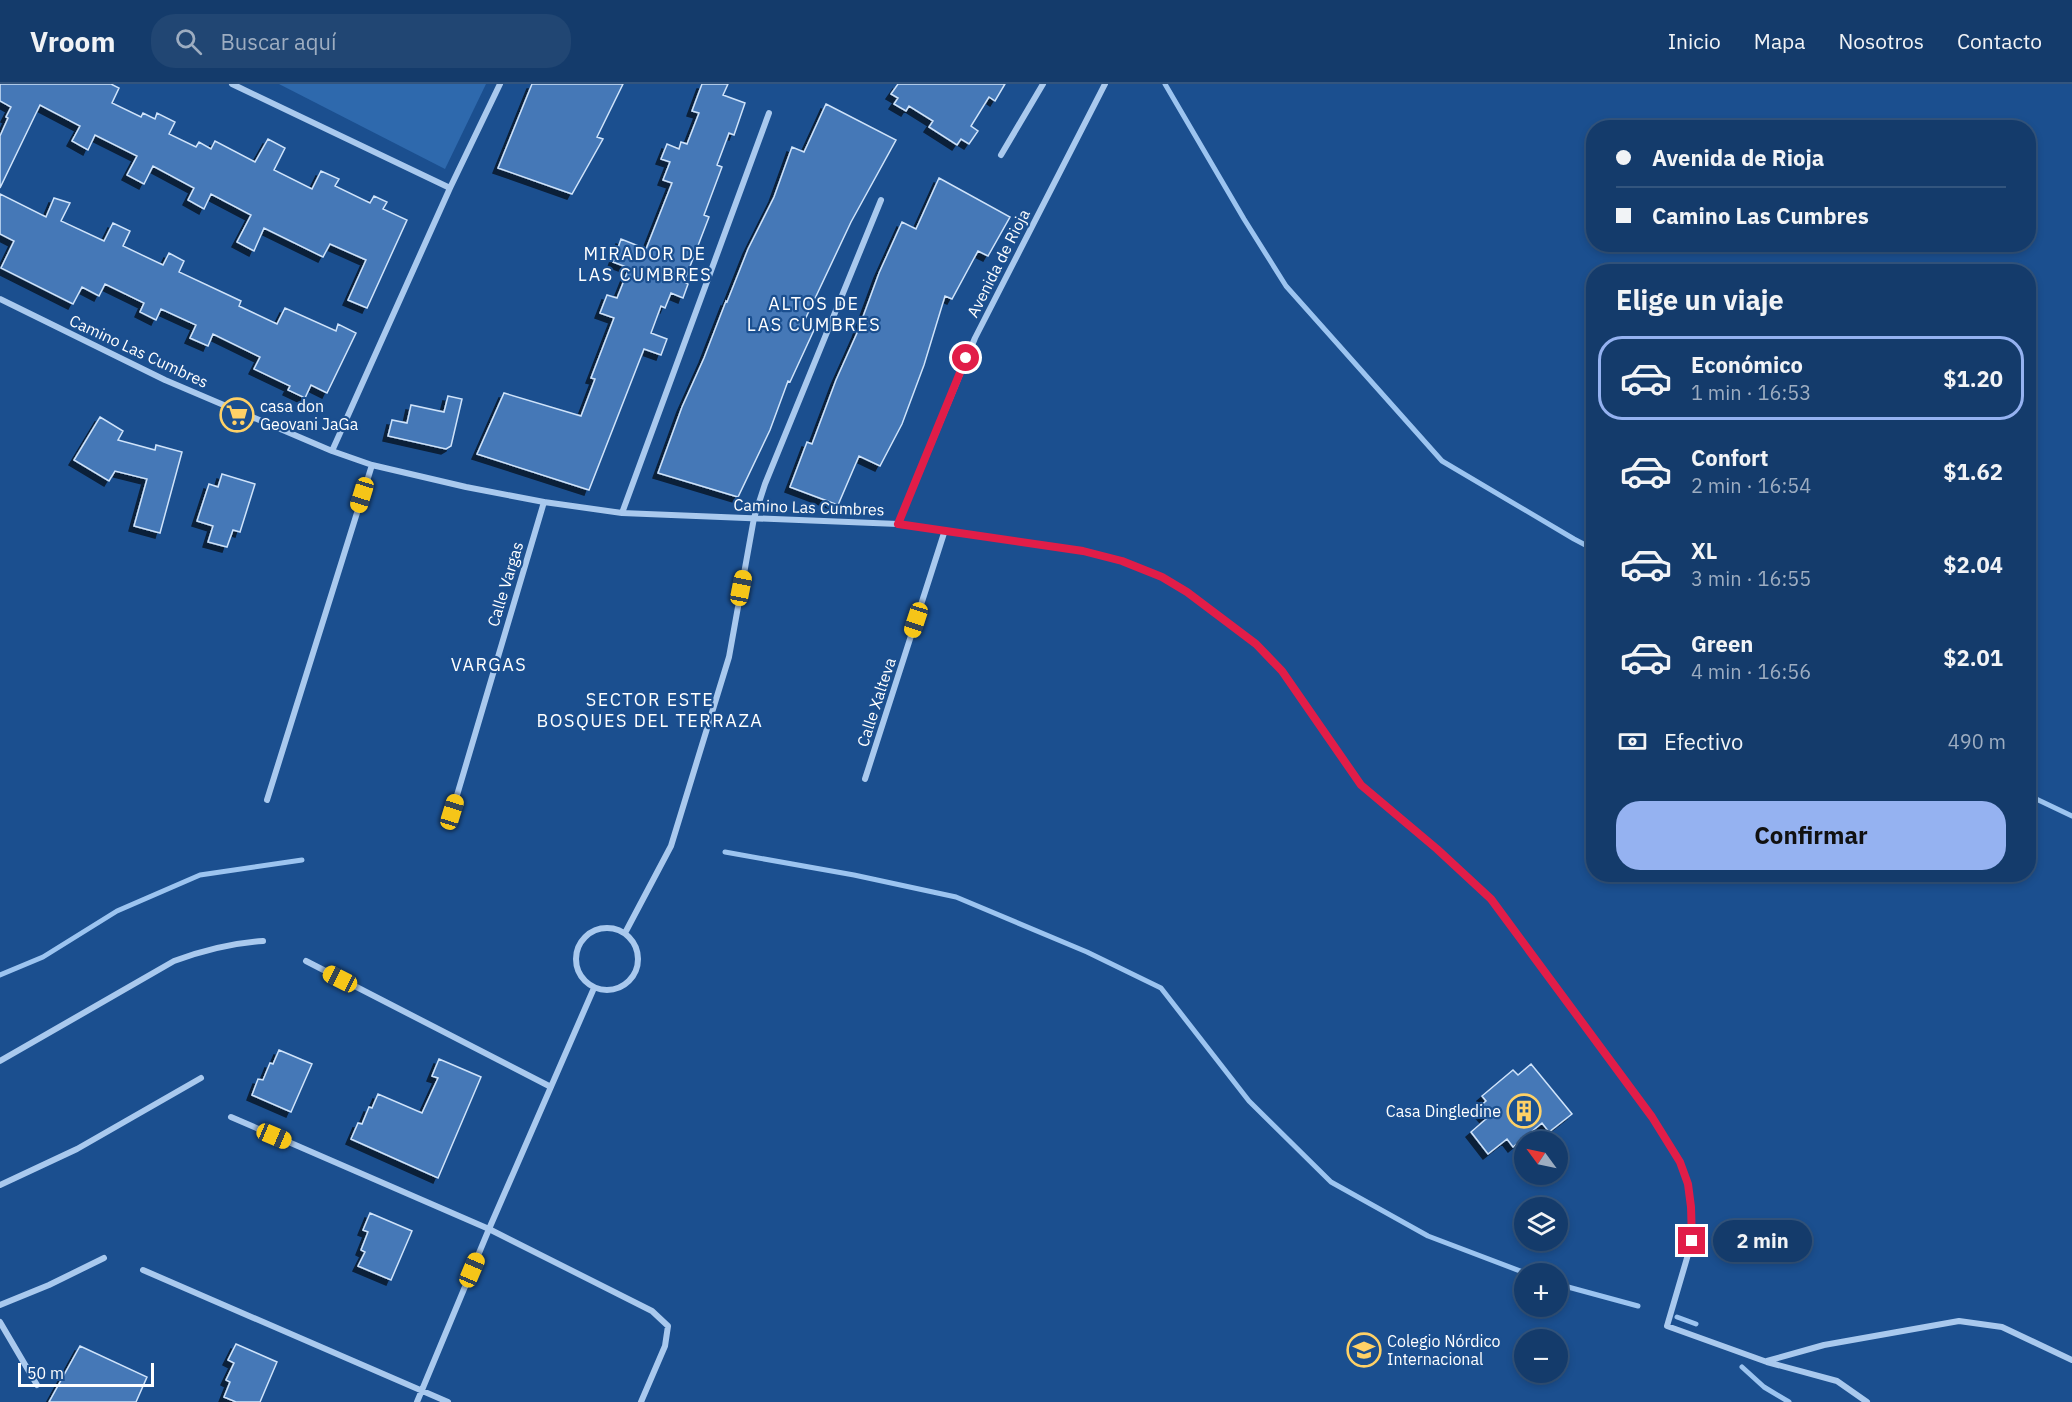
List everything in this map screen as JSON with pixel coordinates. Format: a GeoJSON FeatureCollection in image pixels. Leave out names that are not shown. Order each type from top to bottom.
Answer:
{"type":"FeatureCollection","features":[{"type":"Feature","properties":{"kind":"street"},"geometry":{"type":"LineString","coordinates":[[232,84],[450,188]]}},
{"type":"Feature","properties":{"kind":"street"},"geometry":{"type":"LineString","coordinates":[[332,451],[450,188],[500,84]]}},
{"type":"Feature","properties":{"kind":"street"},"geometry":{"type":"LineString","coordinates":[[1001,155],[1043,84]]}},
{"type":"Feature","properties":{"kind":"street","name":"Avenida de Rioja"},"geometry":{"type":"LineString","coordinates":[[898,524],[975,338],[1105,84]]}},
{"type":"Feature","properties":{"kind":"street"},"geometry":{"type":"LineString","coordinates":[[622,513],[769,112]]}},
{"type":"Feature","properties":{"kind":"street"},"geometry":{"type":"LineString","coordinates":[[625,933],[671,846],[729,657],[754,518],[770,473],[881,200]]}},
{"type":"Feature","properties":{"kind":"street","name":"Camino Las Cumbres"},"geometry":{"type":"LineString","coordinates":[[0,299],[165,380],[332,451],[372,465],[466,488],[622,513],[898,524],[1083,551],[1122,561],[1162,577],[1187,592],[1256,644],[1282,671],[1361,785],[1437,849],[1491,899],[1652,1117],[1680,1162],[1688,1184],[1691,1207],[1692,1241],[1667,1326],[1767,1362]]}},
{"type":"Feature","properties":{"kind":"street"},"geometry":{"type":"LineString","coordinates":[[267,800],[372,465]]}},
{"type":"Feature","properties":{"kind":"street","name":"Calle Vargas"},"geometry":{"type":"LineString","coordinates":[[452,812],[544,502]]}},
{"type":"Feature","properties":{"kind":"street","name":"Calle Xalteva"},"geometry":{"type":"LineString","coordinates":[[865,779],[945,530]]}},
{"type":"Feature","properties":{"kind":"street"},"geometry":{"type":"LineString","coordinates":[[611,927],[625,933],[636,947],[638,966],[629,982],[612,990],[594,988],[582,979],[576,966],[576,950],[583,937],[596,929],[611,927]]}},
{"type":"Feature","properties":{"kind":"street"},"geometry":{"type":"LineString","coordinates":[[0,1061],[174,961],[205,950],[236,943],[263,941]]}},
{"type":"Feature","properties":{"kind":"street"},"geometry":{"type":"LineString","coordinates":[[306,961],[551,1087]]}},
{"type":"Feature","properties":{"kind":"street"},"geometry":{"type":"LineString","coordinates":[[417,1402],[594,988]]}},
{"type":"Feature","properties":{"kind":"street"},"geometry":{"type":"LineString","coordinates":[[0,1185],[77,1149],[201,1078]]}},
{"type":"Feature","properties":{"kind":"street"},"geometry":{"type":"LineString","coordinates":[[231,1117],[489,1230],[652,1311],[668,1326],[665,1346],[642,1402]]}},
{"type":"Feature","properties":{"kind":"street"},"geometry":{"type":"LineString","coordinates":[[0,1305],[49,1286],[104,1258]]}},
{"type":"Feature","properties":{"kind":"street"},"geometry":{"type":"LineString","coordinates":[[144,1270],[448,1402]]}},
{"type":"Feature","properties":{"kind":"street"},"geometry":{"type":"LineString","coordinates":[[0,1322],[37,1385]]}},
{"type":"Feature","properties":{"kind":"street"},"geometry":{"type":"LineString","coordinates":[[1767,1362],[1824,1345],[1959,1322],[2002,1327],[2072,1360]]}},
{"type":"Feature","properties":{"kind":"street"},"geometry":{"type":"LineString","coordinates":[[1767,1362],[1838,1381],[1867,1402]]}},
{"type":"Feature","properties":{"kind":"shaded area"},"geometry":{"type":"Polygon","coordinates":[[[279,84],[486,84],[445,169],[279,84]]]}},
{"type":"Feature","properties":{"kind":"building"},"geometry":{"type":"Polygon","coordinates":[[[0,84],[111,84],[119,88],[112,103],[141,117],[143,113],[155,119],[157,113],[175,122],[169,134],[196,147],[199,142],[211,149],[215,141],[255,162],[268,139],[285,148],[274,170],[312,189],[321,171],[339,179],[335,186],[370,203],[374,196],[387,202],[383,209],[407,220],[367,308],[348,300],[366,260],[330,244],[323,257],[264,228],[254,251],[237,242],[251,215],[211,194],[204,209],[188,200],[194,188],[153,166],[144,184],[127,175],[137,156],[95,135],[88,150],[72,141],[80,126],[40,105],[0,188],[0,136],[11,107],[0,101],[0,84]]]}},
{"type":"Feature","properties":{"kind":"building"},"geometry":{"type":"Polygon","coordinates":[[[532,84],[623,84],[597,137],[603,139],[572,194],[498,168],[532,84]]]}},
{"type":"Feature","properties":{"kind":"building"},"geometry":{"type":"Polygon","coordinates":[[[702,84],[728,84],[723,95],[745,103],[734,135],[729,133],[717,165],[722,167],[704,215],[709,217],[684,282],[688,284],[683,298],[671,293],[665,308],[661,306],[651,333],[667,339],[661,355],[644,349],[589,490],[477,454],[504,393],[581,416],[595,379],[591,378],[614,318],[600,313],[607,295],[617,298],[629,268],[613,262],[621,239],[646,249],[672,183],[663,180],[670,162],[661,159],[667,144],[679,149],[681,142],[687,144],[699,113],[692,111],[702,84]]]}},
{"type":"Feature","properties":{"kind":"building"},"geometry":{"type":"Polygon","coordinates":[[[898,84],[1005,84],[995,101],[989,97],[971,126],[978,131],[969,144],[961,139],[957,145],[929,127],[933,121],[909,106],[906,111],[894,104],[898,98],[891,94],[898,84]]]}},
{"type":"Feature","properties":{"kind":"building"},"geometry":{"type":"Polygon","coordinates":[[[826,104],[896,140],[851,222],[802,326],[814,330],[790,382],[788,381],[770,430],[738,497],[658,473],[682,407],[748,249],[774,197],[792,147],[804,152],[826,104]]]}},
{"type":"Feature","properties":{"kind":"building"},"geometry":{"type":"Polygon","coordinates":[[[939,178],[1010,217],[988,256],[978,251],[952,299],[945,296],[924,365],[902,424],[880,466],[859,456],[838,505],[790,487],[807,442],[812,444],[879,273],[902,222],[916,229],[939,178]]]}},
{"type":"Feature","properties":{"kind":"building"},"geometry":{"type":"Polygon","coordinates":[[[0,194],[46,217],[54,198],[70,203],[61,221],[104,241],[113,223],[130,231],[123,246],[163,265],[169,253],[184,261],[179,272],[241,301],[239,306],[277,324],[285,308],[336,331],[338,324],[356,333],[327,393],[311,385],[305,398],[288,390],[290,386],[254,369],[260,357],[213,334],[208,346],[190,338],[196,325],[161,309],[156,320],[140,312],[144,303],[105,284],[99,296],[82,287],[73,304],[1,268],[14,241],[0,234],[0,194]]]}},
{"type":"Feature","properties":{"kind":"building"},"geometry":{"type":"Polygon","coordinates":[[[448,396],[462,399],[451,446],[446,449],[388,436],[392,420],[407,423],[411,405],[444,412],[448,396]]]}},
{"type":"Feature","properties":{"kind":"building"},"geometry":{"type":"Polygon","coordinates":[[[100,417],[123,431],[118,440],[155,450],[156,445],[182,452],[160,533],[134,526],[147,479],[115,471],[109,481],[74,460],[100,417]]]}},
{"type":"Feature","properties":{"kind":"building"},"geometry":{"type":"Polygon","coordinates":[[[222,474],[255,484],[240,532],[233,530],[227,547],[208,542],[213,526],[197,521],[209,484],[218,487],[222,474]]]}},
{"type":"Feature","properties":{"kind":"building"},"geometry":{"type":"Polygon","coordinates":[[[279,1050],[312,1064],[291,1112],[252,1095],[258,1079],[263,1080],[270,1063],[273,1064],[279,1050]]]}},
{"type":"Feature","properties":{"kind":"building"},"geometry":{"type":"Polygon","coordinates":[[[439,1059],[481,1077],[438,1178],[351,1139],[358,1123],[362,1124],[369,1107],[372,1108],[378,1094],[422,1113],[438,1078],[432,1076],[439,1059]]]}},
{"type":"Feature","properties":{"kind":"building","name":"Casa Dingledine"},"geometry":{"type":"Polygon","coordinates":[[[1531,1064],[1572,1114],[1550,1131],[1542,1123],[1532,1131],[1514,1131],[1514,1146],[1507,1139],[1488,1154],[1471,1132],[1486,1119],[1477,1109],[1486,1101],[1482,1096],[1513,1070],[1518,1075],[1531,1064]]]}},
{"type":"Feature","properties":{"kind":"building"},"geometry":{"type":"Polygon","coordinates":[[[370,1213],[412,1231],[391,1280],[358,1266],[365,1252],[361,1250],[368,1232],[363,1230],[370,1213]]]}},
{"type":"Feature","properties":{"kind":"building"},"geometry":{"type":"Polygon","coordinates":[[[236,1344],[277,1362],[260,1402],[236,1402],[224,1397],[230,1382],[226,1380],[234,1363],[228,1360],[236,1344]]]}},
{"type":"Feature","properties":{"kind":"building"},"geometry":{"type":"Polygon","coordinates":[[[80,1346],[147,1377],[136,1402],[49,1402],[80,1346]]]}},
{"type":"Feature","properties":{"kind":"waterway"},"geometry":{"type":"LineString","coordinates":[[1165,84],[1286,286],[1442,461],[1586,545]]}},
{"type":"Feature","properties":{"kind":"waterway"},"geometry":{"type":"LineString","coordinates":[[2036,799],[2072,816]]}},
{"type":"Feature","properties":{"kind":"waterway"},"geometry":{"type":"LineString","coordinates":[[725,852],[854,875],[956,897],[1087,952],[1161,988],[1249,1101],[1331,1182],[1428,1236],[1514,1269]]}},
{"type":"Feature","properties":{"kind":"waterway"},"geometry":{"type":"LineString","coordinates":[[0,975],[43,957],[117,911],[200,875],[302,860]]}},
{"type":"Feature","properties":{"kind":"waterway"},"geometry":{"type":"LineString","coordinates":[[1568,1287],[1638,1306]]}},
{"type":"Feature","properties":{"kind":"waterway"},"geometry":{"type":"LineString","coordinates":[[1677,1317],[1696,1324]]}},
{"type":"Feature","properties":{"kind":"waterway"},"geometry":{"type":"LineString","coordinates":[[1742,1367],[1764,1387],[1789,1402]]}},
{"type":"Feature","properties":{"kind":"place","name":"casa don Geovani JaGa"},"geometry":{"type":"Point","coordinates":[237,415]}},
{"type":"Feature","properties":{"kind":"place","name":"Casa Dingledine"},"geometry":{"type":"Point","coordinates":[1524,1111]}},
{"type":"Feature","properties":{"kind":"place","name":"Colegio Nórdico Internacional"},"geometry":{"type":"Point","coordinates":[1364,1350]}},
{"type":"Feature","properties":{"kind":"district","name":"MIRADOR DE LAS CUMBRES"},"geometry":{"type":"Point","coordinates":[645,264]}},
{"type":"Feature","properties":{"kind":"district","name":"ALTOS DE LAS CUMBRES"},"geometry":{"type":"Point","coordinates":[814,314]}},
{"type":"Feature","properties":{"kind":"district","name":"VARGAS"},"geometry":{"type":"Point","coordinates":[489,665]}},
{"type":"Feature","properties":{"kind":"district","name":"SECTOR ESTE BOSQUES DEL TERRAZA"},"geometry":{"type":"Point","coordinates":[650,710]}},
{"type":"Feature","properties":{"kind":"route"},"geometry":{"type":"LineString","coordinates":[[966,358],[898,524],[1083,551],[1122,561],[1162,577],[1187,592],[1256,644],[1282,671],[1361,785],[1437,849],[1491,899],[1652,1117],[1680,1162],[1688,1184],[1692,1241]]}}]}
